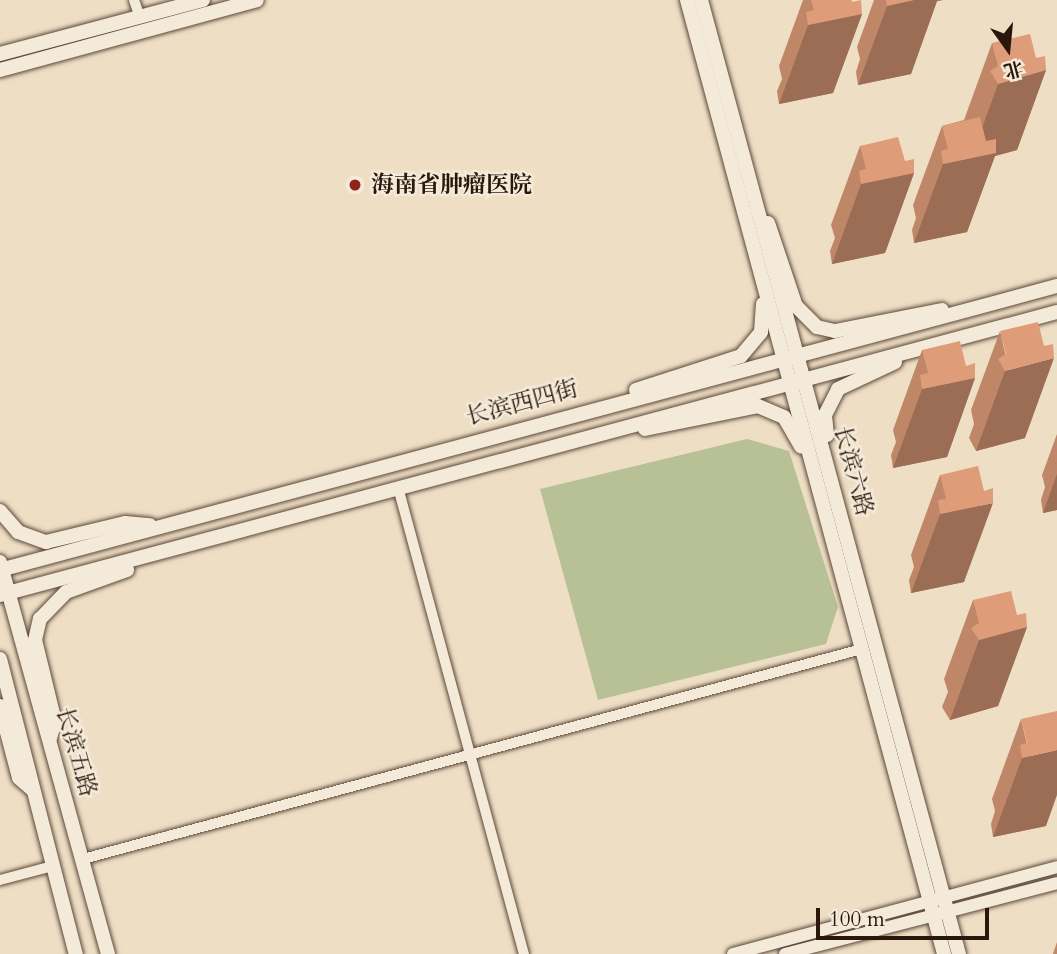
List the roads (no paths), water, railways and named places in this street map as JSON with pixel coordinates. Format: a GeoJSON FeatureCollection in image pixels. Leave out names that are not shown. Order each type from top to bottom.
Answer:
{"type":"FeatureCollection","features":[{"type":"Feature","properties":{"kind":"main road"},"geometry":{"type":"LineString","coordinates":[[0,54],[203,0]]}},
{"type":"Feature","properties":{"kind":"main road"},"geometry":{"type":"LineString","coordinates":[[0,70],[257,0]]}},
{"type":"Feature","properties":{"kind":"main road","name":"长滨六路"},"geometry":{"type":"LineString","coordinates":[[687,0],[752,204]]}},
{"type":"Feature","properties":{"kind":"main road","name":"长滨六路"},"geometry":{"type":"LineString","coordinates":[[701,0],[792,357],[837,501],[939,907],[944,954]]}},
{"type":"Feature","properties":{"kind":"main road"},"geometry":{"type":"LineString","coordinates":[[752,204],[796,306],[817,327],[835,331],[891,315],[985,306]]}},
{"type":"Feature","properties":{"kind":"main road"},"geometry":{"type":"LineString","coordinates":[[605,404],[734,359],[758,339],[766,318],[752,204]]}},
{"type":"Feature","properties":{"kind":"main road","name":"长滨西四街"},"geometry":{"type":"LineString","coordinates":[[1,567],[605,404],[1057,286]]}},
{"type":"Feature","properties":{"kind":"main road"},"geometry":{"type":"LineString","coordinates":[[4,594],[399,491],[1057,312]]}},
{"type":"Feature","properties":{"kind":"main road"},"geometry":{"type":"LineString","coordinates":[[837,501],[824,421],[830,402],[845,384],[915,351]]}},
{"type":"Feature","properties":{"kind":"main road","name":"长滨六路"},"geometry":{"type":"LineString","coordinates":[[799,381],[822,505],[862,649],[939,907],[959,954]]}},
{"type":"Feature","properties":{"kind":"main road"},"geometry":{"type":"LineString","coordinates":[[629,429],[674,428],[749,407],[772,410],[797,432],[822,505]]}},
{"type":"Feature","properties":{"kind":"main road"},"geometry":{"type":"LineString","coordinates":[[0,511],[18,532],[46,542],[125,523],[155,526]]}},
{"type":"Feature","properties":{"kind":"main road"},"geometry":{"type":"LineString","coordinates":[[50,738],[55,722],[35,639],[44,612],[66,592],[186,548]]}},
{"type":"Feature","properties":{"kind":"main road","name":"长滨五路"},"geometry":{"type":"LineString","coordinates":[[1,567],[4,594],[50,738],[108,954]]}},
{"type":"Feature","properties":{"kind":"main road"},"geometry":{"type":"LineString","coordinates":[[0,659],[76,954]]}},
{"type":"Feature","properties":{"kind":"main road"},"geometry":{"type":"LineString","coordinates":[[0,706],[19,778],[33,790]]}},
{"type":"Feature","properties":{"kind":"street"},"geometry":{"type":"LineString","coordinates":[[134,0],[140,17]]}},
{"type":"Feature","properties":{"kind":"street"},"geometry":{"type":"LineString","coordinates":[[399,491],[524,954]]}},
{"type":"Feature","properties":{"kind":"street"},"geometry":{"type":"LineString","coordinates":[[83,859],[862,649]]}},
{"type":"Feature","properties":{"kind":"street"},"geometry":{"type":"LineString","coordinates":[[0,880],[53,866]]}},
{"type":"Feature","properties":{"kind":"street"},"geometry":{"type":"LineString","coordinates":[[785,954],[939,907],[1057,867]]}},
{"type":"Feature","properties":{"kind":"street"},"geometry":{"type":"LineString","coordinates":[[733,954],[1057,883]]}},
{"type":"Feature","properties":{"kind":"place","name":"海南省肿瘤医院"},"geometry":{"type":"Point","coordinates":[355,185]}}]}
